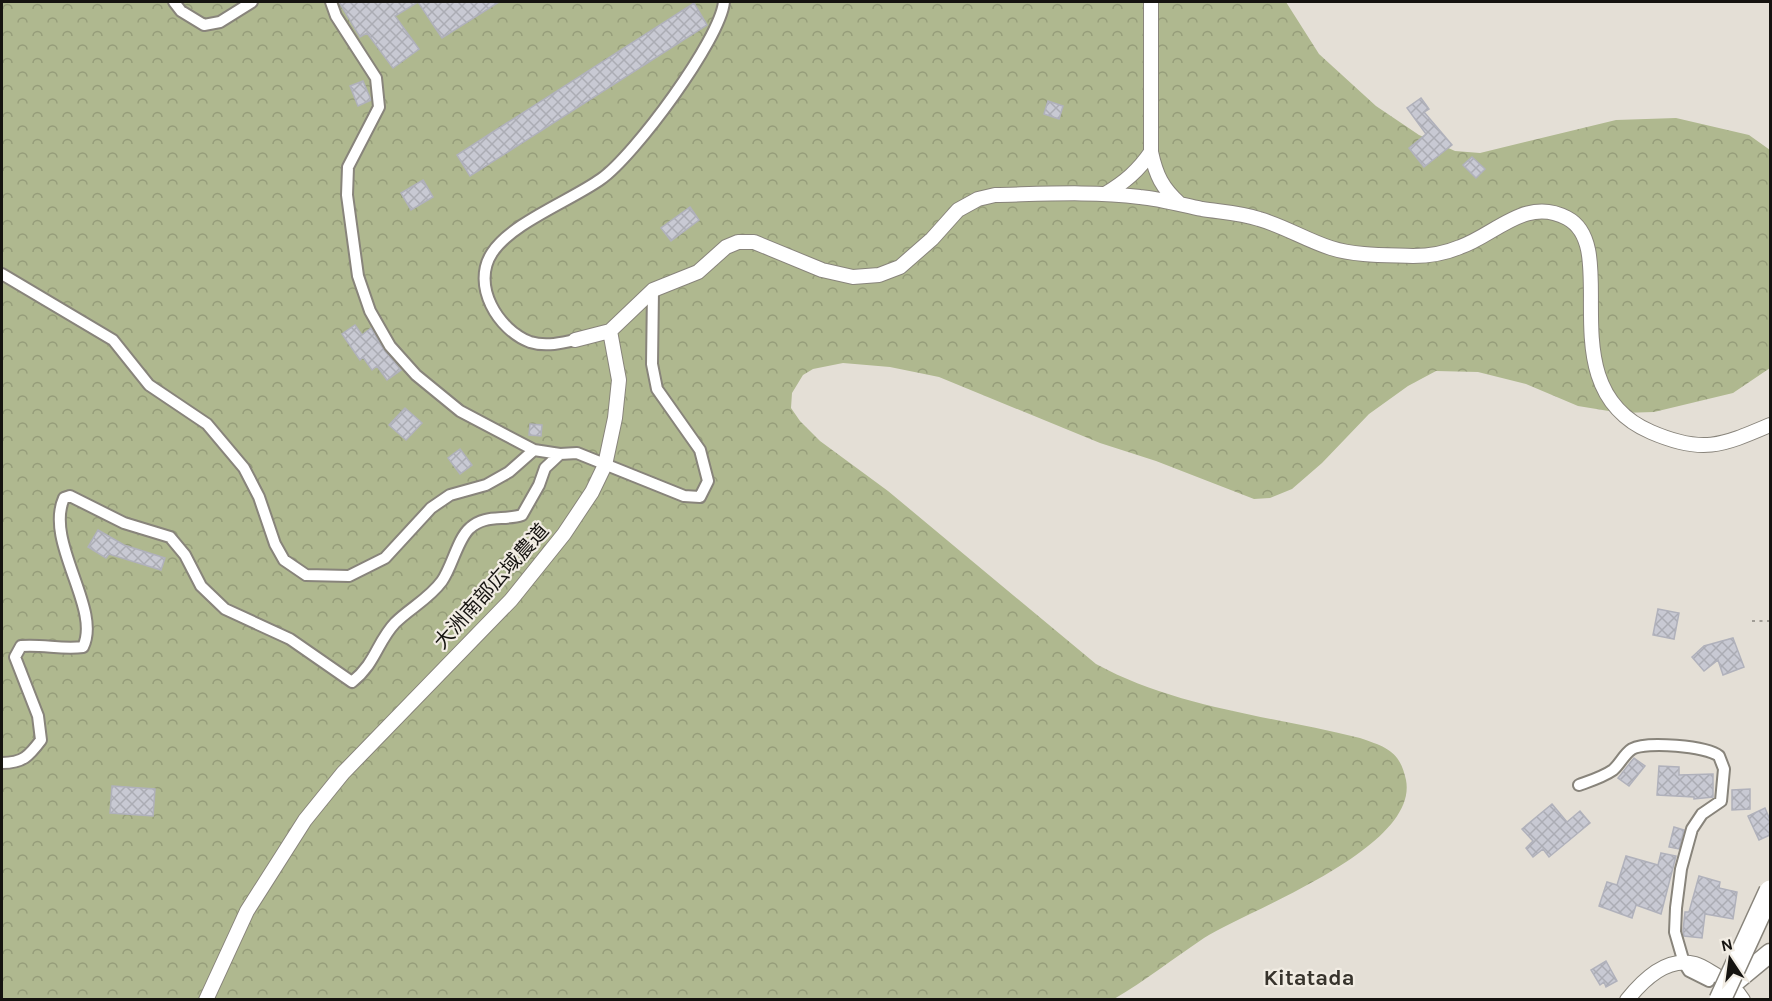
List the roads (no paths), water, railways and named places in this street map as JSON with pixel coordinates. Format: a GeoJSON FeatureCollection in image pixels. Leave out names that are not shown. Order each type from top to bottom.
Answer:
{"type":"FeatureCollection","features":[{"type":"Feature","properties":{"kind":"highway"},"geometry":{"type":"LineString","coordinates":[[1732,998],[1770,891]]}},
{"type":"Feature","properties":{"kind":"highway"},"geometry":{"type":"LineString","coordinates":[[1713,999],[1770,953]]}},
{"type":"Feature","properties":{"kind":"street"},"geometry":{"type":"LineString","coordinates":[[174,2],[181,11],[204,25],[220,21],[252,2]]}},
{"type":"Feature","properties":{"kind":"street"},"geometry":{"type":"LineString","coordinates":[[331,2],[336,16],[376,78],[379,107],[348,167],[347,195],[358,276],[370,311],[390,346],[416,375],[460,411],[534,450],[560,454],[577,453],[684,496],[700,497],[708,481],[700,450],[657,389],[652,364],[654,290]]}},
{"type":"Feature","properties":{"kind":"street"},"geometry":{"type":"LineString","coordinates":[[724,2],[723,15],[699,56],[624,159],[601,180],[512,234],[492,253],[484,273],[488,297],[498,317],[513,333],[532,342],[551,345],[610,331],[654,290],[698,272],[726,247],[738,242],[754,242],[822,270],[853,277],[879,274],[900,267],[932,239],[958,210],[978,199],[995,195],[1105,194],[1142,197],[1258,218],[1332,248],[1365,254],[1416,256],[1462,247],[1509,218],[1528,213],[1551,212],[1568,218],[1584,234],[1589,254],[1591,321],[1597,374],[1604,393],[1617,411],[1642,428],[1673,441],[1695,446],[1736,440],[1770,425]]}},
{"type":"Feature","properties":{"kind":"street"},"geometry":{"type":"LineString","coordinates":[[1151,2],[1151,152],[1155,174],[1163,189],[1181,205]]}},
{"type":"Feature","properties":{"kind":"street"},"geometry":{"type":"LineString","coordinates":[[1105,194],[1127,181],[1140,169],[1151,152]]}},
{"type":"Feature","properties":{"kind":"street"},"geometry":{"type":"LineString","coordinates":[[2,274],[113,340],[149,385],[207,424],[244,468],[259,497],[275,544],[284,560],[306,575],[349,576],[385,558],[431,508],[450,495],[486,485],[509,472],[534,450]]}},
{"type":"Feature","properties":{"kind":"street","name":"大洲南部広域農道"},"geometry":{"type":"LineString","coordinates":[[206,999],[247,911],[304,820],[343,773],[510,600],[564,534],[592,492],[605,465],[615,418],[619,380],[610,331]]}},
{"type":"Feature","properties":{"kind":"street"},"geometry":{"type":"LineString","coordinates":[[2,763],[15,763],[27,758],[41,740],[38,716],[15,657],[21,646],[44,644],[65,650],[83,647],[87,639],[85,617],[64,548],[58,510],[64,498],[70,496],[124,523],[170,537],[185,555],[201,586],[225,609],[290,639],[352,682],[366,671],[394,624],[424,601],[443,580],[469,528],[488,518],[510,519],[522,515],[539,485],[545,468],[560,454]]}},
{"type":"Feature","properties":{"kind":"street"},"geometry":{"type":"LineString","coordinates":[[1579,785],[1607,774],[1631,750],[1648,745],[1712,752],[1721,760],[1724,770],[1721,801],[1702,814],[1695,822],[1681,869],[1675,932],[1684,963]]}},
{"type":"Feature","properties":{"kind":"street"},"geometry":{"type":"LineString","coordinates":[[1627,999],[1654,972],[1684,963],[1694,964],[1712,978]]}},
{"type":"Feature","properties":{"kind":"district","name":"Kitatada"},"geometry":{"type":"Point","coordinates":[1309,977]}}]}
